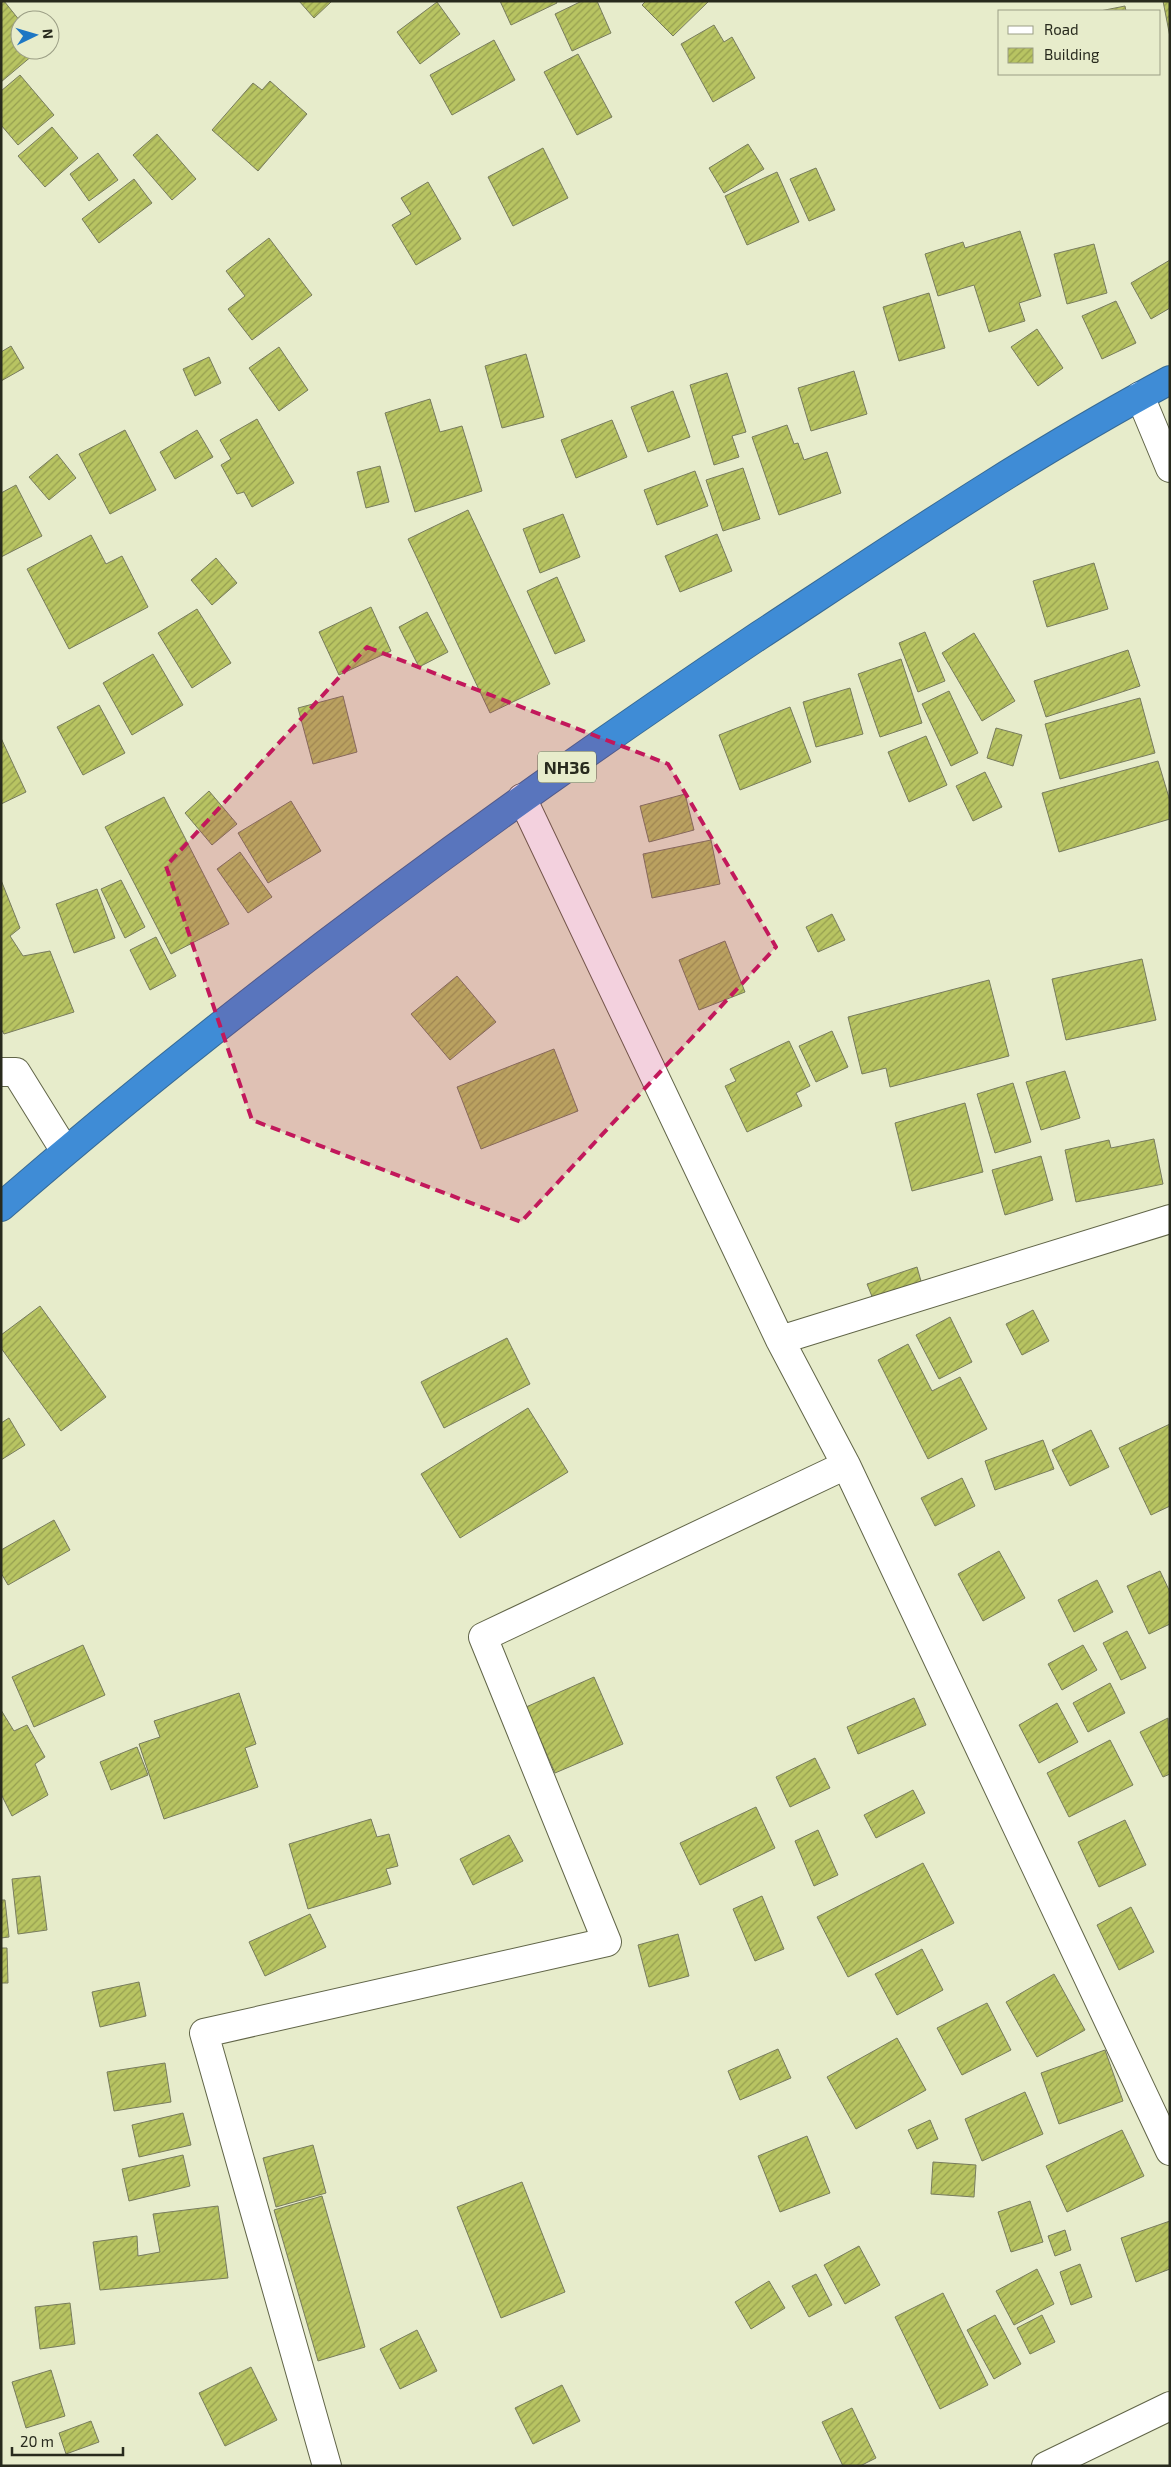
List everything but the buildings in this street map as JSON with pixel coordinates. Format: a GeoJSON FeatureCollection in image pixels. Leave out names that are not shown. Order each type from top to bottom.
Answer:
{"type":"FeatureCollection","features":[{"type":"Feature","properties":{"kind":"highway","name":"NH36"},"geometry":{"type":"LineString","coordinates":[[1,1207],[65,1152],[307,959],[522,798],[674,693],[922,528],[1140,396],[1170,380]]}},
{"type":"Feature","properties":{"kind":"street"},"geometry":{"type":"LineString","coordinates":[[1140,396],[1170,468]]}},
{"type":"Feature","properties":{"kind":"street"},"geometry":{"type":"LineString","coordinates":[[522,798],[780,1340],[846,1465],[1170,2151]]}},
{"type":"Feature","properties":{"kind":"street"},"geometry":{"type":"LineString","coordinates":[[1,1072],[16,1072],[65,1152]]}},
{"type":"Feature","properties":{"kind":"street"},"geometry":{"type":"LineString","coordinates":[[780,1340],[1170,1219]]}},
{"type":"Feature","properties":{"kind":"street"},"geometry":{"type":"LineString","coordinates":[[326,2466],[204,2033],[607,1942],[483,1637],[846,1465]]}},
{"type":"Feature","properties":{"kind":"street"},"geometry":{"type":"LineString","coordinates":[[1046,2466],[1170,2406]]}},
{"type":"Feature","properties":{"kind":"highlighted area"},"geometry":{"type":"Polygon","coordinates":[[[367,647],[668,764],[776,947],[521,1222],[252,1120],[166,866],[367,647]]]}}]}
